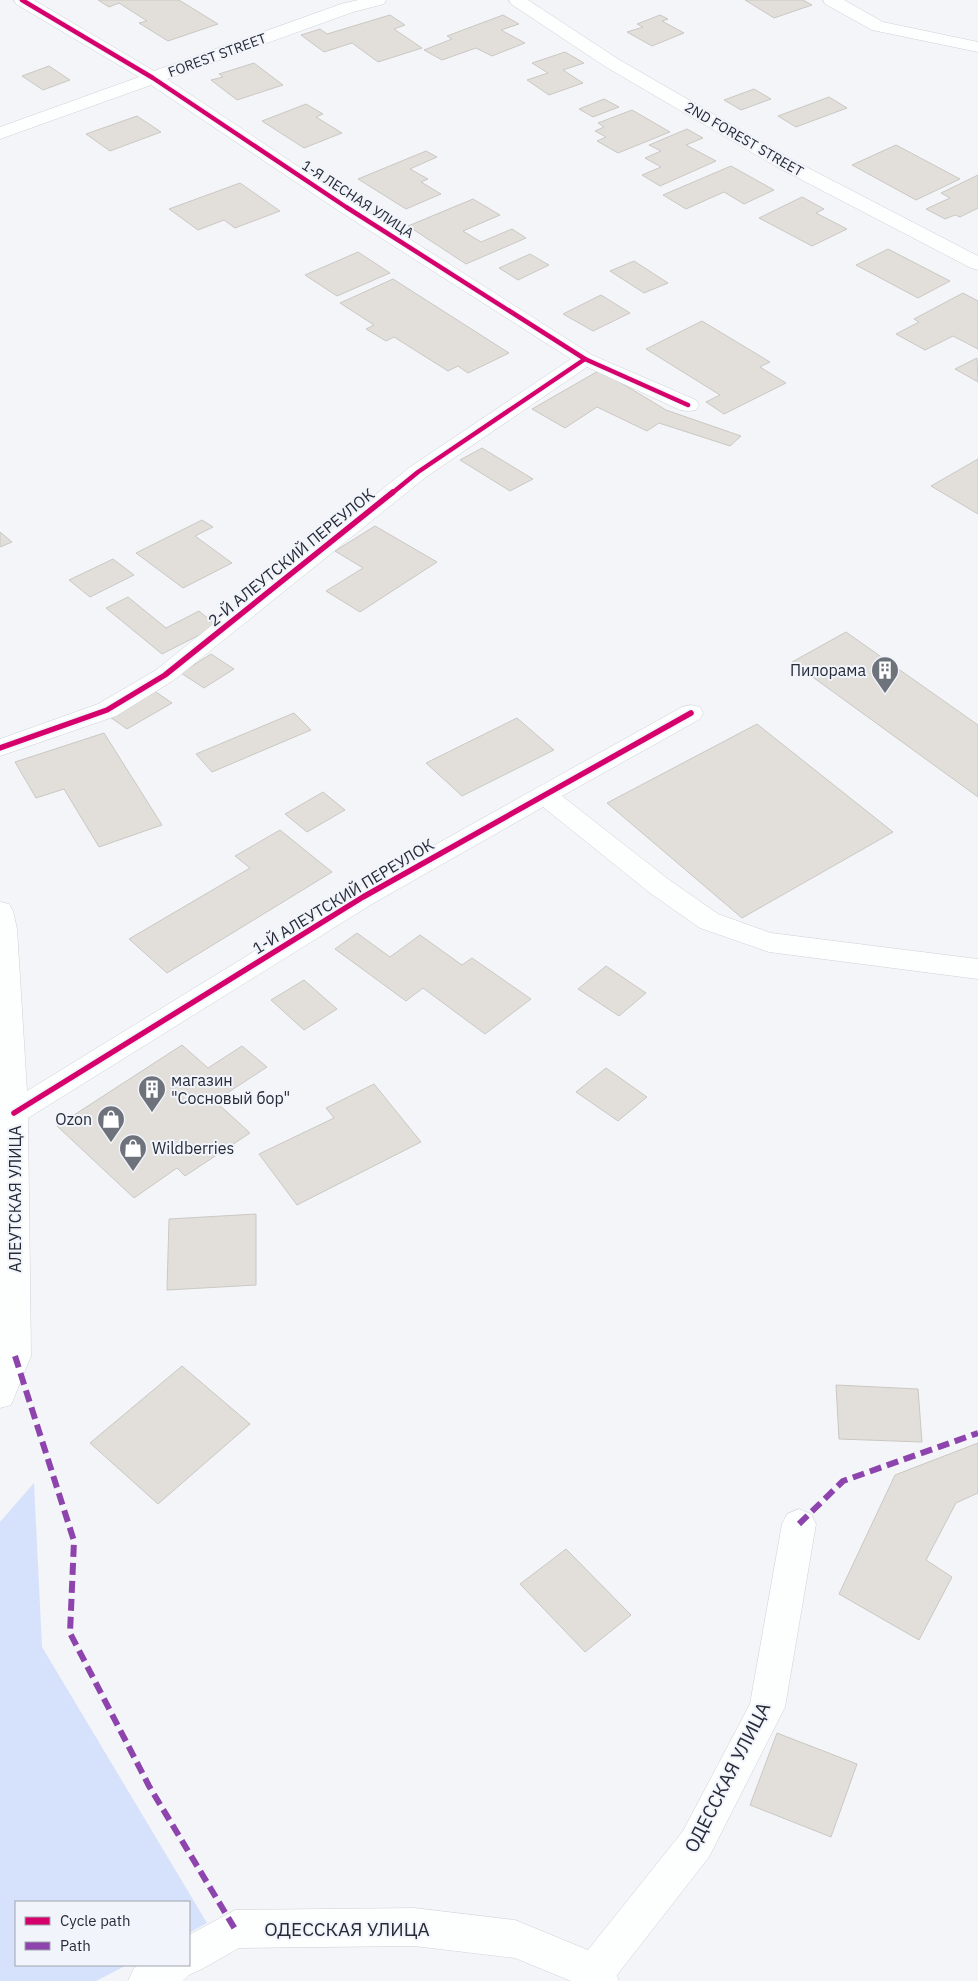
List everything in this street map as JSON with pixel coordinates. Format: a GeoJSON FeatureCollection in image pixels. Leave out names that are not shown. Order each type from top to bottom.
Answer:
{"type":"FeatureCollection","features":[{"type":"Feature","properties":{"kind":"street","name":"1-Я ЛЕСНАЯ УЛИЦА"},"geometry":{"type":"LineString","coordinates":[[22,0],[153,78],[346,208],[585,359],[688,405]]}},
{"type":"Feature","properties":{"kind":"street","name":"FOREST STREET"},"geometry":{"type":"LineString","coordinates":[[0,133],[347,8],[378,0]]}},
{"type":"Feature","properties":{"kind":"street","name":"2ND FOREST STREET"},"geometry":{"type":"LineString","coordinates":[[518,0],[612,63],[784,163],[978,264]]}},
{"type":"Feature","properties":{"kind":"street"},"geometry":{"type":"LineString","coordinates":[[831,0],[878,26],[978,47]]}},
{"type":"Feature","properties":{"kind":"street","name":"2-Й АЛЕУТСКИЙ ПЕРЕУЛОК"},"geometry":{"type":"LineString","coordinates":[[0,748],[108,710],[165,675],[418,472],[585,359]]}},
{"type":"Feature","properties":{"kind":"street","name":"1-Й АЛЕУТСКИЙ ПЕРЕУЛОК"},"geometry":{"type":"LineString","coordinates":[[14,1113],[363,897],[691,713]]}},
{"type":"Feature","properties":{"kind":"street"},"geometry":{"type":"LineString","coordinates":[[545,796],[659,886],[710,922],[769,942],[978,969]]}},
{"type":"Feature","properties":{"kind":"street","name":"АЛЕУТСКАЯ УЛИЦА"},"geometry":{"type":"LineString","coordinates":[[0,911],[4,929],[14,1113],[15,1356],[0,1395]]}},
{"type":"Feature","properties":{"kind":"street","name":"ОДЕССКАЯ УЛИЦА"},"geometry":{"type":"LineString","coordinates":[[190,1955],[235,1929],[414,1927],[514,1939],[597,1977],[696,1844],[767,1706],[799,1524]]}},
{"type":"Feature","properties":{"kind":"street"},"geometry":{"type":"LineString","coordinates":[[147,1981],[172,1966]]}},
{"type":"Feature","properties":{"kind":"shaded area"},"geometry":{"type":"Polygon","coordinates":[[[34,1483],[42,1647],[207,1923],[190,1932],[190,1901],[15,1901],[15,1966],[125,1966],[96,1981],[0,1981],[0,1522],[34,1483]]]}},
{"type":"Feature","properties":{"kind":"building"},"geometry":{"type":"Polygon","coordinates":[[[98,0],[179,0],[218,24],[168,41],[139,23],[147,21],[119,3],[109,7],[98,0]]]}},
{"type":"Feature","properties":{"kind":"building"},"geometry":{"type":"Polygon","coordinates":[[[745,0],[803,0],[812,5],[774,18],[745,0]]]}},
{"type":"Feature","properties":{"kind":"building"},"geometry":{"type":"Polygon","coordinates":[[[390,15],[405,25],[394,29],[422,48],[378,62],[352,43],[324,52],[301,35],[320,29],[327,34],[390,15]]]}},
{"type":"Feature","properties":{"kind":"building"},"geometry":{"type":"Polygon","coordinates":[[[503,15],[519,24],[501,30],[525,43],[492,56],[476,48],[442,60],[424,50],[452,39],[447,36],[503,15]]]}},
{"type":"Feature","properties":{"kind":"building"},"geometry":{"type":"Polygon","coordinates":[[[660,15],[668,19],[662,21],[684,33],[652,46],[627,32],[643,27],[637,24],[660,15]]]}},
{"type":"Feature","properties":{"kind":"building"},"geometry":{"type":"Polygon","coordinates":[[[565,52],[584,63],[563,70],[583,83],[549,95],[527,80],[548,73],[532,63],[565,52]]]}},
{"type":"Feature","properties":{"kind":"building"},"geometry":{"type":"Polygon","coordinates":[[[254,63],[283,85],[237,100],[211,80],[223,77],[219,74],[254,63]]]}},
{"type":"Feature","properties":{"kind":"building"},"geometry":{"type":"Polygon","coordinates":[[[49,66],[70,80],[43,90],[22,76],[49,66]]]}},
{"type":"Feature","properties":{"kind":"building"},"geometry":{"type":"Polygon","coordinates":[[[754,89],[771,99],[741,110],[724,100],[754,89]]]}},
{"type":"Feature","properties":{"kind":"building"},"geometry":{"type":"Polygon","coordinates":[[[829,97],[847,108],[796,127],[778,116],[829,97]]]}},
{"type":"Feature","properties":{"kind":"building"},"geometry":{"type":"Polygon","coordinates":[[[604,99],[619,107],[593,117],[579,109],[604,99]]]}},
{"type":"Feature","properties":{"kind":"building"},"geometry":{"type":"Polygon","coordinates":[[[306,104],[323,114],[316,117],[342,133],[304,148],[262,121],[306,104]]]}},
{"type":"Feature","properties":{"kind":"building"},"geometry":{"type":"Polygon","coordinates":[[[632,110],[670,132],[618,153],[597,141],[606,137],[595,131],[604,127],[598,123],[632,110]]]}},
{"type":"Feature","properties":{"kind":"building"},"geometry":{"type":"Polygon","coordinates":[[[137,116],[161,132],[110,151],[86,134],[137,116]]]}},
{"type":"Feature","properties":{"kind":"building"},"geometry":{"type":"Polygon","coordinates":[[[687,129],[703,138],[686,145],[716,161],[660,186],[642,175],[661,167],[645,158],[661,151],[649,145],[687,129]]]}},
{"type":"Feature","properties":{"kind":"building"},"geometry":{"type":"Polygon","coordinates":[[[896,145],[960,179],[916,200],[852,165],[896,145]]]}},
{"type":"Feature","properties":{"kind":"building"},"geometry":{"type":"Polygon","coordinates":[[[426,151],[437,157],[410,169],[428,179],[421,182],[441,194],[406,209],[358,179],[426,151]]]}},
{"type":"Feature","properties":{"kind":"building"},"geometry":{"type":"Polygon","coordinates":[[[731,166],[774,190],[744,204],[724,192],[686,209],[663,195],[731,166]]]}},
{"type":"Feature","properties":{"kind":"building"},"geometry":{"type":"Polygon","coordinates":[[[978,175],[978,208],[960,217],[955,215],[945,219],[926,209],[950,198],[941,193],[978,175]]]}},
{"type":"Feature","properties":{"kind":"building"},"geometry":{"type":"Polygon","coordinates":[[[240,183],[280,211],[235,228],[224,220],[198,230],[169,209],[240,183]]]}},
{"type":"Feature","properties":{"kind":"building"},"geometry":{"type":"Polygon","coordinates":[[[802,197],[824,209],[816,213],[847,229],[812,246],[759,218],[802,197]]]}},
{"type":"Feature","properties":{"kind":"building"},"geometry":{"type":"Polygon","coordinates":[[[473,199],[500,215],[463,231],[481,242],[512,229],[526,238],[466,264],[408,226],[473,199]]]}},
{"type":"Feature","properties":{"kind":"building"},"geometry":{"type":"Polygon","coordinates":[[[888,249],[950,281],[918,298],[856,265],[888,249]]]}},
{"type":"Feature","properties":{"kind":"building"},"geometry":{"type":"Polygon","coordinates":[[[358,252],[390,273],[337,296],[305,275],[358,252]]]}},
{"type":"Feature","properties":{"kind":"building"},"geometry":{"type":"Polygon","coordinates":[[[530,254],[549,265],[518,280],[499,268],[530,254]]]}},
{"type":"Feature","properties":{"kind":"building"},"geometry":{"type":"Polygon","coordinates":[[[634,261],[668,283],[644,293],[610,271],[634,261]]]}},
{"type":"Feature","properties":{"kind":"building"},"geometry":{"type":"Polygon","coordinates":[[[393,279],[509,353],[468,373],[458,366],[448,371],[394,337],[386,341],[366,329],[374,325],[340,303],[393,279]]]}},
{"type":"Feature","properties":{"kind":"building"},"geometry":{"type":"Polygon","coordinates":[[[963,293],[978,301],[978,349],[953,336],[925,350],[896,334],[919,322],[914,319],[963,293]]]}},
{"type":"Feature","properties":{"kind":"building"},"geometry":{"type":"Polygon","coordinates":[[[601,295],[630,313],[593,331],[563,314],[601,295]]]}},
{"type":"Feature","properties":{"kind":"building"},"geometry":{"type":"Polygon","coordinates":[[[702,321],[770,362],[760,367],[786,383],[724,414],[706,402],[720,395],[646,349],[702,321]]]}},
{"type":"Feature","properties":{"kind":"building"},"geometry":{"type":"Polygon","coordinates":[[[977,358],[978,382],[955,369],[977,358]]]}},
{"type":"Feature","properties":{"kind":"building"},"geometry":{"type":"Polygon","coordinates":[[[600,370],[666,410],[741,436],[730,446],[659,423],[647,431],[597,407],[565,428],[532,409],[600,370]]]}},
{"type":"Feature","properties":{"kind":"building"},"geometry":{"type":"Polygon","coordinates":[[[482,448],[533,479],[510,491],[460,460],[482,448]]]}},
{"type":"Feature","properties":{"kind":"building"},"geometry":{"type":"Polygon","coordinates":[[[978,459],[978,514],[931,486],[978,459]]]}},
{"type":"Feature","properties":{"kind":"building"},"geometry":{"type":"Polygon","coordinates":[[[202,520],[213,527],[195,536],[232,563],[183,588],[136,553],[202,520]]]}},
{"type":"Feature","properties":{"kind":"building"},"geometry":{"type":"Polygon","coordinates":[[[375,526],[437,562],[360,612],[326,591],[363,568],[335,551],[375,526]]]}},
{"type":"Feature","properties":{"kind":"building"},"geometry":{"type":"Polygon","coordinates":[[[0,532],[12,542],[0,547],[0,532]]]}},
{"type":"Feature","properties":{"kind":"building"},"geometry":{"type":"Polygon","coordinates":[[[113,559],[134,575],[90,597],[69,580],[113,559]]]}},
{"type":"Feature","properties":{"kind":"building"},"geometry":{"type":"Polygon","coordinates":[[[128,597],[166,628],[199,611],[217,626],[162,654],[106,608],[128,597]]]}},
{"type":"Feature","properties":{"kind":"building","name":"Пилорама"},"geometry":{"type":"Polygon","coordinates":[[[846,632],[978,725],[978,797],[792,662],[846,632]]]}},
{"type":"Feature","properties":{"kind":"building"},"geometry":{"type":"Polygon","coordinates":[[[211,654],[234,669],[204,688],[181,673],[211,654]]]}},
{"type":"Feature","properties":{"kind":"building"},"geometry":{"type":"Polygon","coordinates":[[[153,690],[172,703],[127,729],[110,717],[153,690]]]}},
{"type":"Feature","properties":{"kind":"building"},"geometry":{"type":"Polygon","coordinates":[[[294,713],[311,730],[212,772],[196,754],[294,713]]]}},
{"type":"Feature","properties":{"kind":"building"},"geometry":{"type":"Polygon","coordinates":[[[517,718],[554,750],[462,796],[426,763],[517,718]]]}},
{"type":"Feature","properties":{"kind":"building"},"geometry":{"type":"Polygon","coordinates":[[[757,724],[893,832],[742,918],[607,803],[757,724]]]}},
{"type":"Feature","properties":{"kind":"building"},"geometry":{"type":"Polygon","coordinates":[[[104,733],[162,825],[99,847],[64,789],[36,798],[15,762],[104,733]]]}},
{"type":"Feature","properties":{"kind":"building"},"geometry":{"type":"Polygon","coordinates":[[[323,792],[345,810],[307,832],[285,814],[323,792]]]}},
{"type":"Feature","properties":{"kind":"building"},"geometry":{"type":"Polygon","coordinates":[[[280,830],[332,872],[167,973],[129,939],[250,868],[235,856],[280,830]]]}},
{"type":"Feature","properties":{"kind":"building"},"geometry":{"type":"Polygon","coordinates":[[[357,933],[390,957],[420,935],[462,965],[472,958],[531,999],[485,1034],[423,988],[406,1001],[335,949],[357,933]]]}},
{"type":"Feature","properties":{"kind":"building"},"geometry":{"type":"Polygon","coordinates":[[[606,966],[646,993],[619,1016],[578,989],[606,966]]]}},
{"type":"Feature","properties":{"kind":"building"},"geometry":{"type":"Polygon","coordinates":[[[304,980],[337,1009],[304,1030],[271,1000],[304,980]]]}},
{"type":"Feature","properties":{"kind":"building","name":"магазин \"Сосновый бор\""},"geometry":{"type":"Polygon","coordinates":[[[182,1045],[208,1068],[242,1046],[267,1067],[215,1101],[250,1133],[185,1176],[177,1168],[134,1198],[57,1126],[182,1045]]]}},
{"type":"Feature","properties":{"kind":"building"},"geometry":{"type":"Polygon","coordinates":[[[606,1068],[647,1097],[618,1121],[576,1092],[606,1068]]]}},
{"type":"Feature","properties":{"kind":"building"},"geometry":{"type":"Polygon","coordinates":[[[374,1084],[421,1142],[297,1205],[259,1154],[334,1118],[326,1108],[374,1084]]]}},
{"type":"Feature","properties":{"kind":"building"},"geometry":{"type":"Polygon","coordinates":[[[256,1214],[256,1285],[167,1290],[169,1219],[256,1214]]]}},
{"type":"Feature","properties":{"kind":"building"},"geometry":{"type":"Polygon","coordinates":[[[182,1366],[250,1424],[158,1504],[90,1443],[182,1366]]]}},
{"type":"Feature","properties":{"kind":"building"},"geometry":{"type":"Polygon","coordinates":[[[836,1385],[918,1389],[922,1442],[839,1439],[836,1385]]]}},
{"type":"Feature","properties":{"kind":"building"},"geometry":{"type":"Polygon","coordinates":[[[978,1443],[978,1493],[956,1503],[926,1560],[952,1577],[919,1640],[839,1594],[895,1475],[978,1443]]]}},
{"type":"Feature","properties":{"kind":"building"},"geometry":{"type":"Polygon","coordinates":[[[566,1549],[631,1615],[585,1652],[520,1584],[566,1549]]]}},
{"type":"Feature","properties":{"kind":"building"},"geometry":{"type":"Polygon","coordinates":[[[777,1733],[857,1764],[831,1837],[750,1805],[777,1733]]]}},
{"type":"Feature","properties":{"kind":"marked path"},"geometry":{"type":"LineString","coordinates":[[15,1356],[74,1541],[70,1633],[149,1786],[235,1929]]}},
{"type":"Feature","properties":{"kind":"marked path"},"geometry":{"type":"LineString","coordinates":[[799,1524],[843,1481],[978,1433]]}},
{"type":"Feature","properties":{"kind":"cycle path"},"geometry":{"type":"LineString","coordinates":[[22,0],[153,78],[346,207],[585,359],[688,405]]}},
{"type":"Feature","properties":{"kind":"cycle path"},"geometry":{"type":"LineString","coordinates":[[0,748],[107,710],[165,675],[418,472],[585,359]]}},
{"type":"Feature","properties":{"kind":"cycle path"},"geometry":{"type":"LineString","coordinates":[[14,1113],[363,897],[691,713]]}},
{"type":"Feature","properties":{"kind":"place","name":"Пилорама"},"geometry":{"type":"Point","coordinates":[885,694]}},
{"type":"Feature","properties":{"kind":"place","name":"магазин \"Сосновый бор\""},"geometry":{"type":"Point","coordinates":[152,1113]}},
{"type":"Feature","properties":{"kind":"place","name":"Ozon"},"geometry":{"type":"Point","coordinates":[111,1143]}},
{"type":"Feature","properties":{"kind":"place","name":"Wildberries"},"geometry":{"type":"Point","coordinates":[133,1172]}}]}
